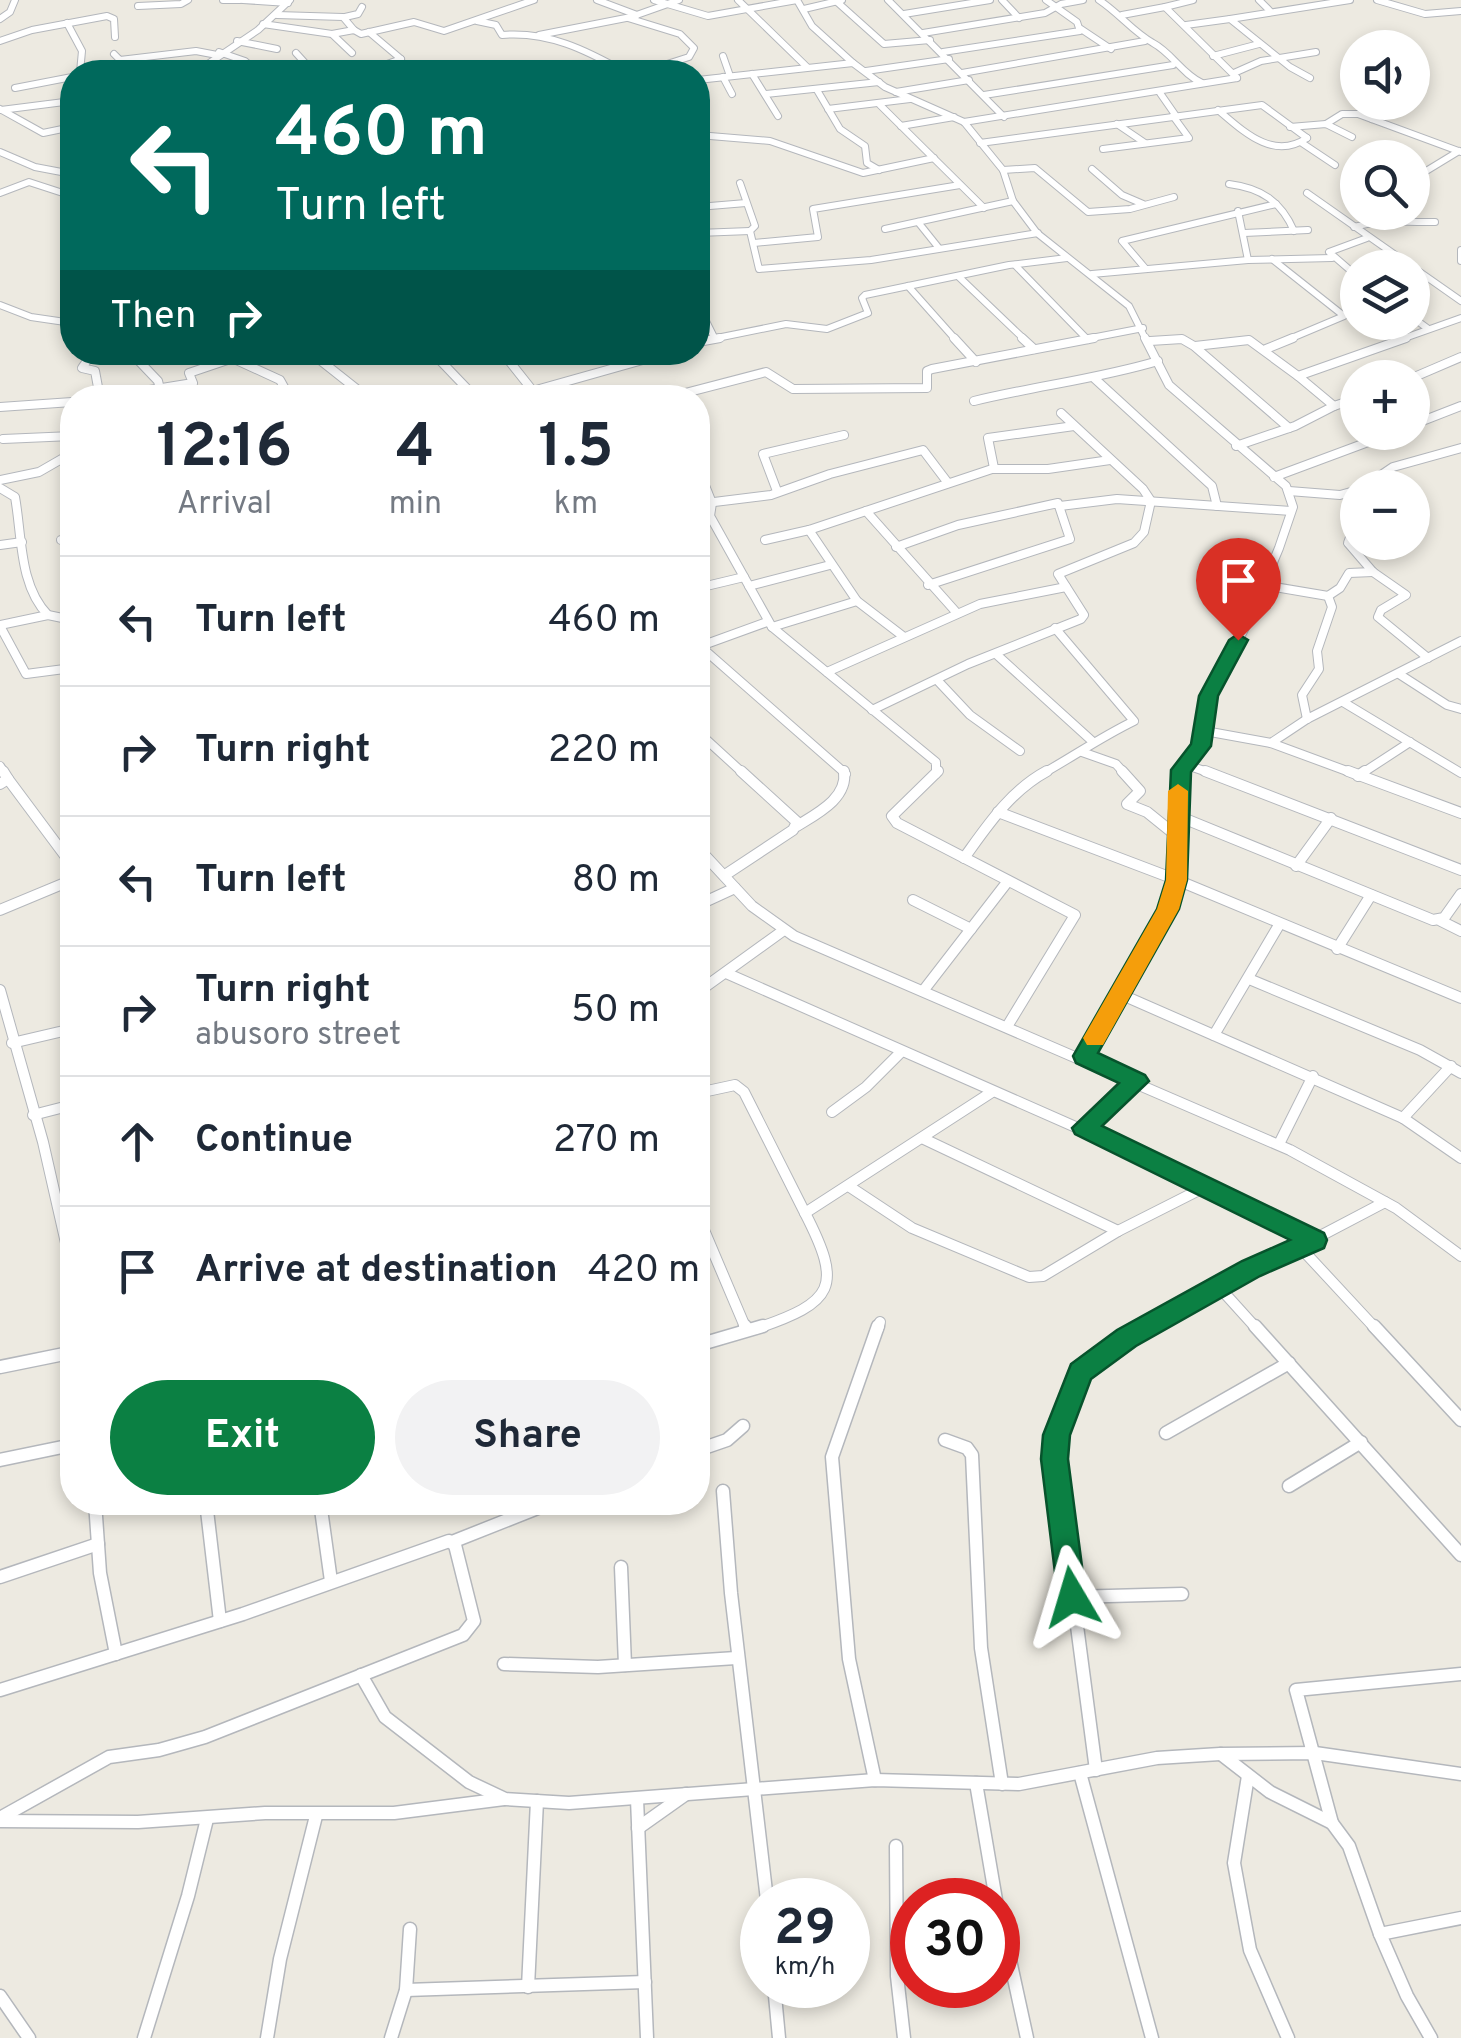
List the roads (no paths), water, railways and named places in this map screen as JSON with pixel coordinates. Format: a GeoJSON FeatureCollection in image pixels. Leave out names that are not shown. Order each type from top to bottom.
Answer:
{"type":"FeatureCollection","features":[{"type":"Feature","properties":{"kind":"street"},"geometry":{"type":"LineString","coordinates":[[0,19],[10,12],[15,0]]}},
{"type":"Feature","properties":{"kind":"street"},"geometry":{"type":"LineString","coordinates":[[138,6],[181,4],[188,0]]}},
{"type":"Feature","properties":{"kind":"street"},"geometry":{"type":"LineString","coordinates":[[223,0],[289,1]]}},
{"type":"Feature","properties":{"kind":"street"},"geometry":{"type":"LineString","coordinates":[[345,18],[361,34],[413,20],[430,22],[444,31],[534,0]]}},
{"type":"Feature","properties":{"kind":"street"},"geometry":{"type":"LineString","coordinates":[[598,0],[638,15]]}},
{"type":"Feature","properties":{"kind":"street"},"geometry":{"type":"LineString","coordinates":[[654,0],[708,16],[797,0],[812,26],[879,82],[964,122],[1002,170],[1013,201],[1038,234],[1130,306],[1169,385],[1289,491],[1292,511],[1263,585],[1209,696],[1206,732],[1199,749],[1184,764],[1176,880],[1158,931],[1084,1056]]}},
{"type":"Feature","properties":{"kind":"street"},"geometry":{"type":"LineString","coordinates":[[539,35],[627,18],[679,0]]}},
{"type":"Feature","properties":{"kind":"street"},"geometry":{"type":"LineString","coordinates":[[738,0],[808,68]]}},
{"type":"Feature","properties":{"kind":"street"},"geometry":{"type":"LineString","coordinates":[[804,9],[845,0]]}},
{"type":"Feature","properties":{"kind":"street"},"geometry":{"type":"LineString","coordinates":[[888,0],[1004,117]]}},
{"type":"Feature","properties":{"kind":"street"},"geometry":{"type":"LineString","coordinates":[[904,14],[990,0]]}},
{"type":"Feature","properties":{"kind":"street"},"geometry":{"type":"LineString","coordinates":[[1002,0],[1019,18]]}},
{"type":"Feature","properties":{"kind":"street"},"geometry":{"type":"LineString","coordinates":[[1046,0],[1111,49]]}},
{"type":"Feature","properties":{"kind":"street"},"geometry":{"type":"LineString","coordinates":[[923,33],[1019,18],[1083,0]]}},
{"type":"Feature","properties":{"kind":"street"},"geometry":{"type":"LineString","coordinates":[[1099,0],[1122,15],[1126,25],[1145,41]]}},
{"type":"Feature","properties":{"kind":"street"},"geometry":{"type":"LineString","coordinates":[[1122,15],[1194,0]]}},
{"type":"Feature","properties":{"kind":"street"},"geometry":{"type":"LineString","coordinates":[[1259,0],[1270,12]]}},
{"type":"Feature","properties":{"kind":"street"},"geometry":{"type":"LineString","coordinates":[[1304,0],[1310,6]]}},
{"type":"Feature","properties":{"kind":"street"},"geometry":{"type":"LineString","coordinates":[[1186,25],[1350,0]]}},
{"type":"Feature","properties":{"kind":"street"},"geometry":{"type":"LineString","coordinates":[[1377,0],[1425,14],[1461,11]]}},
{"type":"Feature","properties":{"kind":"street"},"geometry":{"type":"LineString","coordinates":[[211,60],[277,15],[289,1]]}},
{"type":"Feature","properties":{"kind":"street"},"geometry":{"type":"LineString","coordinates":[[836,1],[882,42],[930,40]]}},
{"type":"Feature","properties":{"kind":"street"},"geometry":{"type":"LineString","coordinates":[[277,15],[345,18],[358,14],[362,7]]}},
{"type":"Feature","properties":{"kind":"street"},"geometry":{"type":"LineString","coordinates":[[964,122],[1236,79],[1165,7]]}},
{"type":"Feature","properties":{"kind":"street"},"geometry":{"type":"LineString","coordinates":[[0,41],[67,23],[112,17],[116,37]]}},
{"type":"Feature","properties":{"kind":"street"},"geometry":{"type":"LineString","coordinates":[[627,18],[680,34],[694,48],[690,57],[679,60]]}},
{"type":"Feature","properties":{"kind":"street"},"geometry":{"type":"LineString","coordinates":[[1230,19],[1272,54],[1310,78]]}},
{"type":"Feature","properties":{"kind":"street"},"geometry":{"type":"LineString","coordinates":[[475,20],[496,25],[502,34],[539,35],[602,60]]}},
{"type":"Feature","properties":{"kind":"street"},"geometry":{"type":"LineString","coordinates":[[67,23],[82,50],[81,60]]}},
{"type":"Feature","properties":{"kind":"street"},"geometry":{"type":"LineString","coordinates":[[262,24],[332,34],[354,30]]}},
{"type":"Feature","properties":{"kind":"street"},"geometry":{"type":"LineString","coordinates":[[866,71],[1081,29]]}},
{"type":"Feature","properties":{"kind":"street"},"geometry":{"type":"LineString","coordinates":[[369,32],[401,60]]}},
{"type":"Feature","properties":{"kind":"street"},"geometry":{"type":"LineString","coordinates":[[332,34],[352,53]]}},
{"type":"Feature","properties":{"kind":"street"},"geometry":{"type":"LineString","coordinates":[[237,41],[276,49]]}},
{"type":"Feature","properties":{"kind":"street"},"geometry":{"type":"LineString","coordinates":[[962,73],[1145,41],[1154,43],[1193,81],[1219,83]]}},
{"type":"Feature","properties":{"kind":"street"},"geometry":{"type":"LineString","coordinates":[[1213,56],[1259,44]]}},
{"type":"Feature","properties":{"kind":"street"},"geometry":{"type":"LineString","coordinates":[[114,54],[120,60],[196,52],[241,60]]}},
{"type":"Feature","properties":{"kind":"street"},"geometry":{"type":"LineString","coordinates":[[1261,61],[1316,52]]}},
{"type":"Feature","properties":{"kind":"street"},"geometry":{"type":"LineString","coordinates":[[296,53],[302,60]]}},
{"type":"Feature","properties":{"kind":"street"},"geometry":{"type":"LineString","coordinates":[[1234,73],[1272,54]]}},
{"type":"Feature","properties":{"kind":"street"},"geometry":{"type":"LineString","coordinates":[[723,56],[732,94]]}},
{"type":"Feature","properties":{"kind":"street"},"geometry":{"type":"LineString","coordinates":[[710,78],[853,62]]}},
{"type":"Feature","properties":{"kind":"street"},"geometry":{"type":"LineString","coordinates":[[984,95],[1173,64]]}},
{"type":"Feature","properties":{"kind":"street"},"geometry":{"type":"LineString","coordinates":[[752,74],[778,116]]}},
{"type":"Feature","properties":{"kind":"street"},"geometry":{"type":"LineString","coordinates":[[15,88],[60,79]]}},
{"type":"Feature","properties":{"kind":"street"},"geometry":{"type":"LineString","coordinates":[[896,92],[969,80]]}},
{"type":"Feature","properties":{"kind":"street"},"geometry":{"type":"LineString","coordinates":[[766,94],[879,82]]}},
{"type":"Feature","properties":{"kind":"street"},"geometry":{"type":"LineString","coordinates":[[817,90],[843,133],[865,146],[867,163],[880,171]]}},
{"type":"Feature","properties":{"kind":"street"},"geometry":{"type":"LineString","coordinates":[[1103,149],[1188,138],[1160,92]]}},
{"type":"Feature","properties":{"kind":"street"},"geometry":{"type":"LineString","coordinates":[[828,108],[911,98]]}},
{"type":"Feature","properties":{"kind":"street"},"geometry":{"type":"LineString","coordinates":[[1,110],[60,103]]}},
{"type":"Feature","properties":{"kind":"street"},"geometry":{"type":"LineString","coordinates":[[880,104],[984,208]]}},
{"type":"Feature","properties":{"kind":"street"},"geometry":{"type":"LineString","coordinates":[[980,143],[1217,109],[1265,106],[1307,139],[1256,143],[1217,109]]}},
{"type":"Feature","properties":{"kind":"street"},"geometry":{"type":"LineString","coordinates":[[1,110],[43,133],[60,129]]}},
{"type":"Feature","properties":{"kind":"street"},"geometry":{"type":"LineString","coordinates":[[900,126],[955,117]]}},
{"type":"Feature","properties":{"kind":"street"},"geometry":{"type":"LineString","coordinates":[[1326,124],[1340,117]]}},
{"type":"Feature","properties":{"kind":"street"},"geometry":{"type":"LineString","coordinates":[[1375,120],[1460,151]]}},
{"type":"Feature","properties":{"kind":"street"},"geometry":{"type":"LineString","coordinates":[[1290,127],[1312,122],[1326,124],[1352,137]]}},
{"type":"Feature","properties":{"kind":"street"},"geometry":{"type":"LineString","coordinates":[[1117,124],[1145,143]]}},
{"type":"Feature","properties":{"kind":"street"},"geometry":{"type":"LineString","coordinates":[[710,136],[764,140],[856,172],[880,171],[934,158]]}},
{"type":"Feature","properties":{"kind":"street"},"geometry":{"type":"LineString","coordinates":[[1302,142],[1335,165]]}},
{"type":"Feature","properties":{"kind":"street"},"geometry":{"type":"LineString","coordinates":[[1430,169],[1460,151]]}},
{"type":"Feature","properties":{"kind":"street"},"geometry":{"type":"LineString","coordinates":[[0,152],[35,168],[60,172]]}},
{"type":"Feature","properties":{"kind":"street"},"geometry":{"type":"LineString","coordinates":[[1002,170],[1035,168],[1085,211],[1174,197]]}},
{"type":"Feature","properties":{"kind":"street"},"geometry":{"type":"LineString","coordinates":[[1092,168],[1138,204]]}},
{"type":"Feature","properties":{"kind":"street"},"geometry":{"type":"LineString","coordinates":[[0,194],[29,182],[60,192]]}},
{"type":"Feature","properties":{"kind":"street"},"geometry":{"type":"LineString","coordinates":[[710,233],[750,231],[755,226],[740,182]]}},
{"type":"Feature","properties":{"kind":"street"},"geometry":{"type":"LineString","coordinates":[[1228,184],[1260,188],[1287,212],[1294,231]]}},
{"type":"Feature","properties":{"kind":"street"},"geometry":{"type":"LineString","coordinates":[[754,243],[816,238],[819,228],[813,210],[960,185]]}},
{"type":"Feature","properties":{"kind":"street"},"geometry":{"type":"LineString","coordinates":[[1306,192],[1340,217]]}},
{"type":"Feature","properties":{"kind":"street"},"geometry":{"type":"LineString","coordinates":[[884,229],[1013,201]]}},
{"type":"Feature","properties":{"kind":"street"},"geometry":{"type":"LineString","coordinates":[[710,206],[746,204]]}},
{"type":"Feature","properties":{"kind":"street"},"geometry":{"type":"LineString","coordinates":[[1145,268],[1122,241],[1276,204]]}},
{"type":"Feature","properties":{"kind":"street"},"geometry":{"type":"LineString","coordinates":[[1238,212],[1248,260]]}},
{"type":"Feature","properties":{"kind":"street"},"geometry":{"type":"LineString","coordinates":[[918,222],[938,248]]}},
{"type":"Feature","properties":{"kind":"street"},"geometry":{"type":"LineString","coordinates":[[1430,222],[1436,222]]}},
{"type":"Feature","properties":{"kind":"street"},"geometry":{"type":"LineString","coordinates":[[1244,233],[1308,230]]}},
{"type":"Feature","properties":{"kind":"street"},"geometry":{"type":"LineString","coordinates":[[1358,230],[1456,293],[1461,301]]}},
{"type":"Feature","properties":{"kind":"street"},"geometry":{"type":"LineString","coordinates":[[750,231],[759,269],[766,270],[871,260],[1038,234]]}},
{"type":"Feature","properties":{"kind":"street"},"geometry":{"type":"LineString","coordinates":[[1340,264],[1329,252],[1367,238]]}},
{"type":"Feature","properties":{"kind":"street"},"geometry":{"type":"LineString","coordinates":[[1461,250],[1461,261]]}},
{"type":"Feature","properties":{"kind":"street"},"geometry":{"type":"LineString","coordinates":[[710,338],[791,324],[831,328],[868,312],[862,296],[1015,264],[1067,258]]}},
{"type":"Feature","properties":{"kind":"street"},"geometry":{"type":"LineString","coordinates":[[1092,274],[1248,260],[1332,258]]}},
{"type":"Feature","properties":{"kind":"street"},"geometry":{"type":"LineString","coordinates":[[1266,348],[1344,316],[1272,259]]}},
{"type":"Feature","properties":{"kind":"street"},"geometry":{"type":"LineString","coordinates":[[1015,264],[1088,340]]}},
{"type":"Feature","properties":{"kind":"street"},"geometry":{"type":"LineString","coordinates":[[959,277],[1034,349]]}},
{"type":"Feature","properties":{"kind":"street"},"geometry":{"type":"LineString","coordinates":[[908,286],[976,362]]}},
{"type":"Feature","properties":{"kind":"street"},"geometry":{"type":"LineString","coordinates":[[0,305],[31,317],[60,321]]}},
{"type":"Feature","properties":{"kind":"street"},"geometry":{"type":"LineString","coordinates":[[1430,327],[1461,318]]}},
{"type":"Feature","properties":{"kind":"street"},"geometry":{"type":"LineString","coordinates":[[710,387],[766,372],[792,389],[926,388],[928,370],[1143,328]]}},
{"type":"Feature","properties":{"kind":"street"},"geometry":{"type":"LineString","coordinates":[[710,329],[714,337]]}},
{"type":"Feature","properties":{"kind":"street"},"geometry":{"type":"LineString","coordinates":[[1150,341],[1182,338],[1289,428]]}},
{"type":"Feature","properties":{"kind":"street"},"geometry":{"type":"LineString","coordinates":[[1194,346],[1250,340],[1266,348],[1334,406]]}},
{"type":"Feature","properties":{"kind":"street"},"geometry":{"type":"LineString","coordinates":[[1298,376],[1395,340]]}},
{"type":"Feature","properties":{"kind":"street"},"geometry":{"type":"LineString","coordinates":[[1430,370],[1461,357]]}},
{"type":"Feature","properties":{"kind":"street"},"geometry":{"type":"LineString","coordinates":[[974,400],[1062,380],[1094,378],[1158,361]]}},
{"type":"Feature","properties":{"kind":"street"},"geometry":{"type":"LineString","coordinates":[[84,365],[82,368],[95,371],[98,385]]}},
{"type":"Feature","properties":{"kind":"street"},"geometry":{"type":"LineString","coordinates":[[142,365],[161,385]]}},
{"type":"Feature","properties":{"kind":"street"},"geometry":{"type":"LineString","coordinates":[[188,385],[194,383],[189,373],[210,365]]}},
{"type":"Feature","properties":{"kind":"street"},"geometry":{"type":"LineString","coordinates":[[248,365],[283,385]]}},
{"type":"Feature","properties":{"kind":"street"},"geometry":{"type":"LineString","coordinates":[[329,365],[353,385]]}},
{"type":"Feature","properties":{"kind":"street"},"geometry":{"type":"LineString","coordinates":[[444,365],[464,385]]}},
{"type":"Feature","properties":{"kind":"street"},"geometry":{"type":"LineString","coordinates":[[512,365],[528,385]]}},
{"type":"Feature","properties":{"kind":"street"},"geometry":{"type":"LineString","coordinates":[[555,385],[627,365]]}},
{"type":"Feature","properties":{"kind":"street"},"geometry":{"type":"LineString","coordinates":[[1094,378],[1212,486],[1217,506]]}},
{"type":"Feature","properties":{"kind":"street"},"geometry":{"type":"LineString","coordinates":[[0,407],[60,403]]}},
{"type":"Feature","properties":{"kind":"street"},"geometry":{"type":"LineString","coordinates":[[1236,446],[1289,428],[1340,404]]}},
{"type":"Feature","properties":{"kind":"street"},"geometry":{"type":"LineString","coordinates":[[1430,419],[1461,406]]}},
{"type":"Feature","properties":{"kind":"street"},"geometry":{"type":"LineString","coordinates":[[1060,413],[1151,501]]}},
{"type":"Feature","properties":{"kind":"street"},"geometry":{"type":"LineString","coordinates":[[994,468],[988,438],[1074,426]]}},
{"type":"Feature","properties":{"kind":"street"},"geometry":{"type":"LineString","coordinates":[[777,491],[764,454],[844,435]]}},
{"type":"Feature","properties":{"kind":"street"},"geometry":{"type":"LineString","coordinates":[[3,439],[60,437]]}},
{"type":"Feature","properties":{"kind":"street"},"geometry":{"type":"LineString","coordinates":[[1388,470],[1461,448]]}},
{"type":"Feature","properties":{"kind":"street"},"geometry":{"type":"LineString","coordinates":[[712,502],[777,491],[923,450],[948,483]]}},
{"type":"Feature","properties":{"kind":"street"},"geometry":{"type":"LineString","coordinates":[[1274,477],[1346,450]]}},
{"type":"Feature","properties":{"kind":"street"},"geometry":{"type":"LineString","coordinates":[[0,480],[40,472],[60,457]]}},
{"type":"Feature","properties":{"kind":"street"},"geometry":{"type":"LineString","coordinates":[[765,540],[809,530],[994,468],[1038,470],[1110,460]]}},
{"type":"Feature","properties":{"kind":"street"},"geometry":{"type":"LineString","coordinates":[[0,488],[16,496],[37,604],[48,616]]}},
{"type":"Feature","properties":{"kind":"street"},"geometry":{"type":"LineString","coordinates":[[1289,491],[1340,491]]}},
{"type":"Feature","properties":{"kind":"street"},"geometry":{"type":"LineString","coordinates":[[710,497],[710,516],[769,624],[928,753],[940,768],[897,808],[893,818],[904,828],[1076,917],[1008,1024]]}},
{"type":"Feature","properties":{"kind":"street"},"geometry":{"type":"LineString","coordinates":[[1060,506],[1116,499],[1292,511]]}},
{"type":"Feature","properties":{"kind":"street"},"geometry":{"type":"LineString","coordinates":[[872,710],[1084,616],[1059,577],[1061,572],[1140,537],[1151,501]]}},
{"type":"Feature","properties":{"kind":"street"},"geometry":{"type":"LineString","coordinates":[[896,547],[994,515],[1054,502],[1060,506],[1070,539],[928,584]]}},
{"type":"Feature","properties":{"kind":"street"},"geometry":{"type":"LineString","coordinates":[[866,511],[956,612]]}},
{"type":"Feature","properties":{"kind":"street"},"geometry":{"type":"LineString","coordinates":[[809,530],[857,601],[904,637]]}},
{"type":"Feature","properties":{"kind":"street"},"geometry":{"type":"LineString","coordinates":[[0,545],[22,542]]}},
{"type":"Feature","properties":{"kind":"street"},"geometry":{"type":"LineString","coordinates":[[1363,560],[1406,595],[1382,610],[1378,618],[1428,658]]}},
{"type":"Feature","properties":{"kind":"street"},"geometry":{"type":"LineString","coordinates":[[710,586],[830,565]]}},
{"type":"Feature","properties":{"kind":"street"},"geometry":{"type":"LineString","coordinates":[[1263,585],[1328,596],[1340,588],[1349,573],[1373,572]]}},
{"type":"Feature","properties":{"kind":"street"},"geometry":{"type":"LineString","coordinates":[[827,672],[956,612],[1005,596],[1066,587]]}},
{"type":"Feature","properties":{"kind":"street"},"geometry":{"type":"LineString","coordinates":[[1307,718],[1302,695],[1319,671],[1316,651],[1332,607],[1328,596]]}},
{"type":"Feature","properties":{"kind":"street"},"geometry":{"type":"LineString","coordinates":[[710,643],[857,601]]}},
{"type":"Feature","properties":{"kind":"street"},"geometry":{"type":"LineString","coordinates":[[60,618],[48,616],[0,625],[26,674],[60,670]]}},
{"type":"Feature","properties":{"kind":"street"},"geometry":{"type":"LineString","coordinates":[[964,858],[998,812],[1027,782],[1134,720],[1055,628]]}},
{"type":"Feature","properties":{"kind":"street"},"geometry":{"type":"LineString","coordinates":[[1270,743],[1307,718],[1461,641]]}},
{"type":"Feature","properties":{"kind":"street"},"geometry":{"type":"LineString","coordinates":[[996,654],[1092,741]]}},
{"type":"Feature","properties":{"kind":"street"},"geometry":{"type":"LineString","coordinates":[[710,656],[846,773],[840,794],[830,806],[726,875]]}},
{"type":"Feature","properties":{"kind":"street"},"geometry":{"type":"LineString","coordinates":[[1399,674],[1446,705],[1461,710]]}},
{"type":"Feature","properties":{"kind":"street"},"geometry":{"type":"LineString","coordinates":[[938,682],[970,714],[1020,751]]}},
{"type":"Feature","properties":{"kind":"street"},"geometry":{"type":"LineString","coordinates":[[1343,702],[1461,772]]}},
{"type":"Feature","properties":{"kind":"street"},"geometry":{"type":"LineString","coordinates":[[1206,732],[1270,743],[1461,813]]}},
{"type":"Feature","properties":{"kind":"street"},"geometry":{"type":"LineString","coordinates":[[1358,776],[1410,742]]}},
{"type":"Feature","properties":{"kind":"street"},"geometry":{"type":"LineString","coordinates":[[710,743],[792,815],[798,826]]}},
{"type":"Feature","properties":{"kind":"street"},"geometry":{"type":"LineString","coordinates":[[1082,752],[1116,764],[1140,790],[1127,804],[1146,812],[1178,837]]}},
{"type":"Feature","properties":{"kind":"street"},"geometry":{"type":"LineString","coordinates":[[1184,764],[1461,870]]}},
{"type":"Feature","properties":{"kind":"street"},"geometry":{"type":"LineString","coordinates":[[0,766],[4,782],[60,850]]}},
{"type":"Feature","properties":{"kind":"street"},"geometry":{"type":"LineString","coordinates":[[998,812],[1176,880],[1461,998]]}},
{"type":"Feature","properties":{"kind":"street"},"geometry":{"type":"LineString","coordinates":[[1178,816],[1461,931]]}},
{"type":"Feature","properties":{"kind":"street"},"geometry":{"type":"LineString","coordinates":[[1296,866],[1331,818]]}},
{"type":"Feature","properties":{"kind":"street"},"geometry":{"type":"LineString","coordinates":[[710,860],[784,930],[1084,1056],[1279,1144],[1385,1202],[1461,1256]]}},
{"type":"Feature","properties":{"kind":"street"},"geometry":{"type":"LineString","coordinates":[[922,991],[1008,882]]}},
{"type":"Feature","properties":{"kind":"street"},"geometry":{"type":"LineString","coordinates":[[0,910],[60,885]]}},
{"type":"Feature","properties":{"kind":"street"},"geometry":{"type":"LineString","coordinates":[[710,900],[736,888]]}},
{"type":"Feature","properties":{"kind":"street"},"geometry":{"type":"LineString","coordinates":[[1440,920],[1461,894]]}},
{"type":"Feature","properties":{"kind":"street"},"geometry":{"type":"LineString","coordinates":[[1337,949],[1371,895]]}},
{"type":"Feature","properties":{"kind":"street"},"geometry":{"type":"LineString","coordinates":[[913,900],[971,929]]}},
{"type":"Feature","properties":{"kind":"street"},"geometry":{"type":"LineString","coordinates":[[1214,1034],[1279,924]]}},
{"type":"Feature","properties":{"kind":"street"},"geometry":{"type":"LineString","coordinates":[[710,984],[784,930]]}},
{"type":"Feature","properties":{"kind":"street"},"geometry":{"type":"LineString","coordinates":[[726,974],[992,1092],[1084,1128],[1315,1240]]}},
{"type":"Feature","properties":{"kind":"street"},"geometry":{"type":"LineString","coordinates":[[1249,979],[1456,1070],[1403,1118]]}},
{"type":"Feature","properties":{"kind":"street"},"geometry":{"type":"LineString","coordinates":[[0,990],[60,1217]]}},
{"type":"Feature","properties":{"kind":"street"},"geometry":{"type":"LineString","coordinates":[[1120,994],[1403,1118],[1461,1158]]}},
{"type":"Feature","properties":{"kind":"street"},"geometry":{"type":"LineString","coordinates":[[12,1043],[60,1032]]}},
{"type":"Feature","properties":{"kind":"street"},"geometry":{"type":"LineString","coordinates":[[832,1112],[866,1087],[901,1052]]}},
{"type":"Feature","properties":{"kind":"street"},"geometry":{"type":"LineString","coordinates":[[1279,1144],[1313,1076]]}},
{"type":"Feature","properties":{"kind":"street"},"geometry":{"type":"LineString","coordinates":[[1084,1128],[1137,1081]]}},
{"type":"Feature","properties":{"kind":"street"},"geometry":{"type":"LineString","coordinates":[[710,1090],[740,1087],[826,1256],[829,1281],[814,1304],[710,1342]]}},
{"type":"Feature","properties":{"kind":"street"},"geometry":{"type":"LineString","coordinates":[[805,1213],[992,1092]]}},
{"type":"Feature","properties":{"kind":"street"},"geometry":{"type":"LineString","coordinates":[[32,1115],[60,1108]]}},
{"type":"Feature","properties":{"kind":"street"},"geometry":{"type":"LineString","coordinates":[[924,1139],[1118,1231]]}},
{"type":"Feature","properties":{"kind":"street"},"geometry":{"type":"LineString","coordinates":[[850,1187],[912,1228],[1029,1277],[1043,1276],[1118,1231],[1207,1186]]}},
{"type":"Feature","properties":{"kind":"street"},"geometry":{"type":"LineString","coordinates":[[1152,2038],[1088,1772],[1055,1459],[1057,1435],[1080,1372],[1126,1338],[1385,1202]]}},
{"type":"Feature","properties":{"kind":"street"},"geometry":{"type":"LineString","coordinates":[[1299,1246],[1461,1420]]}},
{"type":"Feature","properties":{"kind":"street"},"geometry":{"type":"LineString","coordinates":[[710,1256],[747,1330]]}},
{"type":"Feature","properties":{"kind":"street"},"geometry":{"type":"LineString","coordinates":[[1219,1286],[1461,1555]]}},
{"type":"Feature","properties":{"kind":"street"},"geometry":{"type":"LineString","coordinates":[[876,1780],[850,1660],[832,1456],[880,1322]]}},
{"type":"Feature","properties":{"kind":"street"},"geometry":{"type":"LineString","coordinates":[[0,1367],[60,1355]]}},
{"type":"Feature","properties":{"kind":"street"},"geometry":{"type":"LineString","coordinates":[[1166,1434],[1289,1363]]}},
{"type":"Feature","properties":{"kind":"street"},"geometry":{"type":"LineString","coordinates":[[710,1446],[726,1440],[743,1426]]}},
{"type":"Feature","properties":{"kind":"street"},"geometry":{"type":"LineString","coordinates":[[946,1440],[968,1448],[972,1455],[982,1648],[1002,1784]]}},
{"type":"Feature","properties":{"kind":"street"},"geometry":{"type":"LineString","coordinates":[[1290,1486],[1361,1442]]}},
{"type":"Feature","properties":{"kind":"street"},"geometry":{"type":"LineString","coordinates":[[0,1460],[60,1448]]}},
{"type":"Feature","properties":{"kind":"street"},"geometry":{"type":"LineString","coordinates":[[723,1491],[728,1590],[764,1878]]}},
{"type":"Feature","properties":{"kind":"street"},"geometry":{"type":"LineString","coordinates":[[96,1515],[116,1654]]}},
{"type":"Feature","properties":{"kind":"street"},"geometry":{"type":"LineString","coordinates":[[208,1515],[220,1621]]}},
{"type":"Feature","properties":{"kind":"street"},"geometry":{"type":"LineString","coordinates":[[322,1515],[331,1581]]}},
{"type":"Feature","properties":{"kind":"street"},"geometry":{"type":"LineString","coordinates":[[0,1690],[220,1621],[520,1515]]}},
{"type":"Feature","properties":{"kind":"street"},"geometry":{"type":"LineString","coordinates":[[0,1819],[109,1757],[159,1750],[205,1737],[469,1632],[474,1621],[452,1542]]}},
{"type":"Feature","properties":{"kind":"street"},"geometry":{"type":"LineString","coordinates":[[0,1577],[98,1544]]}},
{"type":"Feature","properties":{"kind":"street"},"geometry":{"type":"LineString","coordinates":[[621,1567],[625,1665]]}},
{"type":"Feature","properties":{"kind":"street"},"geometry":{"type":"LineString","coordinates":[[1072,1597],[1182,1594]]}},
{"type":"Feature","properties":{"kind":"street"},"geometry":{"type":"LineString","coordinates":[[504,1664],[625,1665],[736,1658]]}},
{"type":"Feature","properties":{"kind":"street"},"geometry":{"type":"LineString","coordinates":[[1430,2038],[1380,1934],[1349,1846],[1332,1823],[1315,1753],[1296,1699],[1298,1689],[1461,1674]]}},
{"type":"Feature","properties":{"kind":"street"},"geometry":{"type":"LineString","coordinates":[[361,1676],[386,1718],[469,1782],[505,1799]]}},
{"type":"Feature","properties":{"kind":"street"},"geometry":{"type":"LineString","coordinates":[[0,1819],[44,1818],[84,1823],[282,1813],[389,1816],[505,1799],[636,1799],[876,1780],[1002,1784],[1157,1758],[1220,1754],[1315,1753],[1461,1774]]}},
{"type":"Feature","properties":{"kind":"street"},"geometry":{"type":"LineString","coordinates":[[1220,1754],[1248,1776],[1332,1823]]}},
{"type":"Feature","properties":{"kind":"street"},"geometry":{"type":"LineString","coordinates":[[1248,1776],[1234,1863],[1250,1950],[1288,2038]]}},
{"type":"Feature","properties":{"kind":"street"},"geometry":{"type":"LineString","coordinates":[[976,1783],[993,1878]]}},
{"type":"Feature","properties":{"kind":"street"},"geometry":{"type":"LineString","coordinates":[[638,1828],[686,1794]]}},
{"type":"Feature","properties":{"kind":"street"},"geometry":{"type":"LineString","coordinates":[[41,1798],[44,1818]]}},
{"type":"Feature","properties":{"kind":"street"},"geometry":{"type":"LineString","coordinates":[[636,1799],[647,2038]]}},
{"type":"Feature","properties":{"kind":"street"},"geometry":{"type":"LineString","coordinates":[[528,1988],[537,1801]]}},
{"type":"Feature","properties":{"kind":"street"},"geometry":{"type":"LineString","coordinates":[[266,2038],[280,1958],[316,1816]]}},
{"type":"Feature","properties":{"kind":"street"},"geometry":{"type":"LineString","coordinates":[[144,2038],[188,1896],[207,1819]]}},
{"type":"Feature","properties":{"kind":"street"},"geometry":{"type":"LineString","coordinates":[[896,1846],[897,1976],[904,2038]]}},
{"type":"Feature","properties":{"kind":"street"},"geometry":{"type":"LineString","coordinates":[[1380,1934],[1461,1918]]}},
{"type":"Feature","properties":{"kind":"street"},"geometry":{"type":"LineString","coordinates":[[392,2038],[392,2024],[406,1990],[410,1930]]}},
{"type":"Feature","properties":{"kind":"street"},"geometry":{"type":"LineString","coordinates":[[406,1990],[644,1982]]}},
{"type":"Feature","properties":{"kind":"street"},"geometry":{"type":"LineString","coordinates":[[0,1996],[29,2038]]}},
{"type":"Feature","properties":{"kind":"street"},"geometry":{"type":"LineString","coordinates":[[776,2008],[779,2038]]}},
{"type":"Feature","properties":{"kind":"street"},"geometry":{"type":"LineString","coordinates":[[1020,2008],[1026,2038]]}}]}
